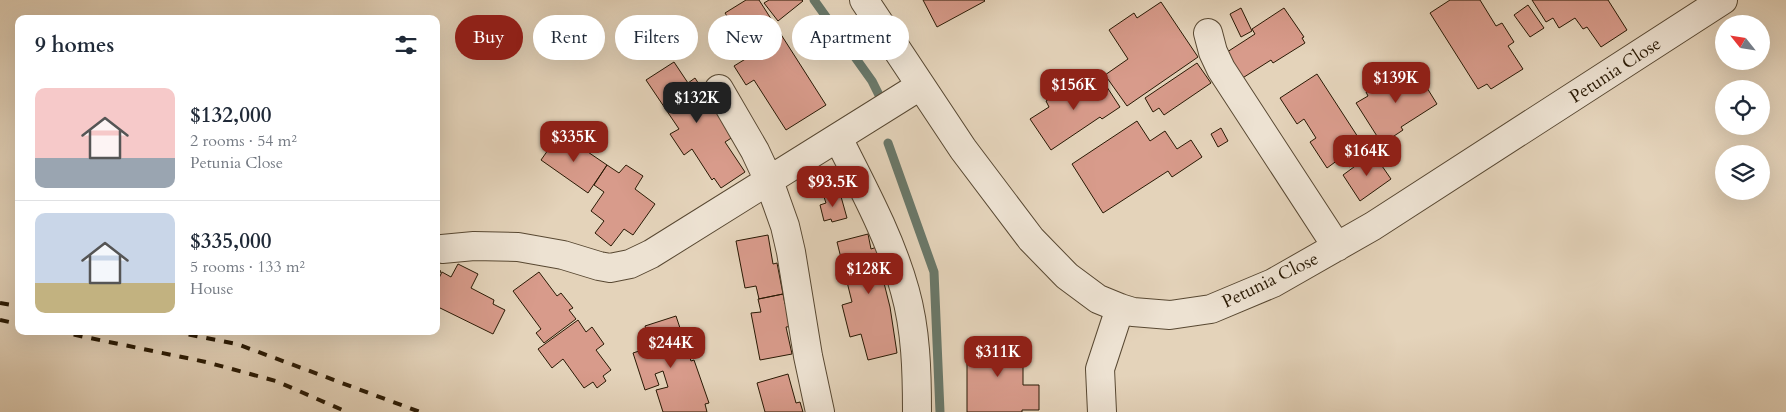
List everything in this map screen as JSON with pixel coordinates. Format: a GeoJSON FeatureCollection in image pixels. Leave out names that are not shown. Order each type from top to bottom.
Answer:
{"type":"FeatureCollection","features":[{"type":"Feature","properties":{"kind":"street","name":"Petunia Close"},"geometry":{"type":"LineString","coordinates":[[864,0],[963,149],[1032,239],[1067,276],[1098,299],[1120,308],[1133,312],[1170,315],[1211,308],[1273,282],[1337,247],[1373,226],[1723,0]]}},
{"type":"Feature","properties":{"kind":"street"},"geometry":{"type":"LineString","coordinates":[[1208,33],[1213,52],[1221,70],[1337,247]]}},
{"type":"Feature","properties":{"kind":"street"},"geometry":{"type":"LineString","coordinates":[[442,249],[474,246],[518,247],[599,266],[618,267],[630,264],[651,254],[920,86]]}},
{"type":"Feature","properties":{"kind":"street"},"geometry":{"type":"LineString","coordinates":[[719,88],[755,151],[769,181],[785,226],[820,412]]}},
{"type":"Feature","properties":{"kind":"street"},"geometry":{"type":"LineString","coordinates":[[838,138],[875,212],[905,290],[911,315],[917,412]]}},
{"type":"Feature","properties":{"kind":"street"},"geometry":{"type":"LineString","coordinates":[[1102,412],[1100,369],[1120,308]]}},
{"type":"Feature","properties":{"kind":"building"},"geometry":{"type":"Polygon","coordinates":[[[746,0],[759,0],[769,15],[726,15],[725,13],[746,0]]]}},
{"type":"Feature","properties":{"kind":"building"},"geometry":{"type":"Polygon","coordinates":[[[769,0],[803,1],[782,18],[782,15],[773,15],[764,3],[769,0]]]}},
{"type":"Feature","properties":{"kind":"building"},"geometry":{"type":"Polygon","coordinates":[[[923,0],[984,0],[985,1],[937,27],[923,0]]]}},
{"type":"Feature","properties":{"kind":"building"},"geometry":{"type":"Polygon","coordinates":[[[1450,0],[1480,0],[1496,26],[1502,23],[1514,42],[1508,46],[1523,69],[1491,89],[1487,84],[1478,89],[1430,13],[1450,0]]]}},
{"type":"Feature","properties":{"kind":"building"},"geometry":{"type":"Polygon","coordinates":[[[1532,0],[1608,0],[1627,30],[1601,47],[1587,27],[1583,29],[1575,18],[1559,28],[1553,18],[1546,22],[1532,0]]]}},
{"type":"Feature","properties":{"kind":"building"},"geometry":{"type":"Polygon","coordinates":[[[1161,2],[1198,57],[1127,106],[1105,75],[1128,59],[1109,30],[1134,13],[1137,18],[1161,2]]]}},
{"type":"Feature","properties":{"kind":"building"},"geometry":{"type":"Polygon","coordinates":[[[1528,5],[1544,28],[1530,37],[1514,15],[1528,5]]]}},
{"type":"Feature","properties":{"kind":"building"},"geometry":{"type":"Polygon","coordinates":[[[1241,8],[1252,31],[1241,37],[1230,14],[1241,8]]]}},
{"type":"Feature","properties":{"kind":"building"},"geometry":{"type":"Polygon","coordinates":[[[1284,8],[1304,37],[1302,38],[1305,43],[1273,63],[1271,60],[1241,79],[1224,54],[1255,34],[1252,29],[1284,8]]]}},
{"type":"Feature","properties":{"kind":"building"},"geometry":{"type":"Polygon","coordinates":[[[782,36],[792,52],[792,60],[797,60],[826,105],[786,130],[754,80],[746,85],[734,66],[744,60],[782,60],[782,36]]]}},
{"type":"Feature","properties":{"kind":"building"},"geometry":{"type":"Polygon","coordinates":[[[674,62],[688,83],[695,78],[733,137],[725,142],[745,172],[721,188],[714,178],[712,180],[692,149],[684,155],[670,134],[679,129],[646,80],[674,62]]]}},
{"type":"Feature","properties":{"kind":"building"},"geometry":{"type":"Polygon","coordinates":[[[1197,63],[1211,83],[1164,115],[1159,108],[1153,112],[1145,98],[1197,63]]]}},
{"type":"Feature","properties":{"kind":"building"},"geometry":{"type":"Polygon","coordinates":[[[1414,67],[1437,104],[1401,127],[1403,130],[1382,144],[1356,103],[1368,96],[1366,92],[1385,80],[1387,84],[1414,67]]]}},
{"type":"Feature","properties":{"kind":"building"},"geometry":{"type":"Polygon","coordinates":[[[1317,74],[1369,154],[1349,167],[1342,157],[1327,168],[1310,142],[1316,138],[1304,119],[1297,124],[1280,98],[1317,74]]]}},
{"type":"Feature","properties":{"kind":"building"},"geometry":{"type":"Polygon","coordinates":[[[1101,78],[1120,107],[1102,119],[1100,117],[1051,150],[1030,119],[1049,107],[1046,101],[1076,80],[1083,90],[1101,78]]]}},
{"type":"Feature","properties":{"kind":"building"},"geometry":{"type":"Polygon","coordinates":[[[1137,121],[1150,141],[1165,131],[1177,149],[1191,140],[1202,157],[1172,177],[1168,171],[1103,213],[1072,164],[1137,121]]]}},
{"type":"Feature","properties":{"kind":"building"},"geometry":{"type":"Polygon","coordinates":[[[1221,128],[1228,141],[1218,147],[1211,134],[1221,128]]]}},
{"type":"Feature","properties":{"kind":"building"},"geometry":{"type":"Polygon","coordinates":[[[560,133],[607,165],[588,193],[541,160],[560,133]]]}},
{"type":"Feature","properties":{"kind":"building"},"geometry":{"type":"Polygon","coordinates":[[[1373,153],[1391,179],[1360,201],[1343,175],[1373,153]]]}},
{"type":"Feature","properties":{"kind":"building"},"geometry":{"type":"Polygon","coordinates":[[[607,165],[619,173],[626,165],[643,176],[635,189],[655,204],[633,235],[624,229],[611,246],[595,233],[604,221],[591,211],[604,192],[594,185],[607,165]]]}},
{"type":"Feature","properties":{"kind":"building"},"geometry":{"type":"Polygon","coordinates":[[[840,193],[847,218],[832,222],[831,219],[824,221],[820,205],[826,203],[824,197],[840,193]]]}},
{"type":"Feature","properties":{"kind":"building"},"geometry":{"type":"Polygon","coordinates":[[[868,234],[871,249],[886,244],[895,275],[883,279],[890,307],[897,353],[868,360],[861,334],[850,337],[842,305],[852,302],[837,242],[868,234]]]}},
{"type":"Feature","properties":{"kind":"building"},"geometry":{"type":"Polygon","coordinates":[[[768,235],[773,264],[777,263],[783,294],[759,299],[756,286],[745,288],[736,241],[768,235]]]}},
{"type":"Feature","properties":{"kind":"building"},"geometry":{"type":"Polygon","coordinates":[[[458,264],[478,274],[471,288],[494,300],[493,304],[505,310],[493,334],[440,308],[440,276],[442,272],[451,277],[458,264]]]}},
{"type":"Feature","properties":{"kind":"building"},"geometry":{"type":"Polygon","coordinates":[[[539,272],[557,296],[561,293],[573,308],[569,310],[576,319],[544,343],[536,333],[541,329],[513,291],[539,272]]]}},
{"type":"Feature","properties":{"kind":"building"},"geometry":{"type":"Polygon","coordinates":[[[783,294],[785,304],[790,303],[794,326],[786,327],[792,354],[760,360],[751,313],[761,312],[758,299],[783,294]]]}},
{"type":"Feature","properties":{"kind":"building"},"geometry":{"type":"Polygon","coordinates":[[[676,316],[691,361],[694,360],[709,403],[705,404],[707,412],[663,412],[656,390],[668,387],[663,371],[655,374],[659,385],[645,390],[633,353],[651,347],[645,326],[676,316]]]}},
{"type":"Feature","properties":{"kind":"building"},"geometry":{"type":"Polygon","coordinates":[[[578,320],[586,332],[592,327],[604,344],[596,350],[611,370],[603,376],[606,381],[597,388],[593,382],[584,388],[563,359],[552,368],[538,349],[578,320]]]}},
{"type":"Feature","properties":{"kind":"building"},"geometry":{"type":"Polygon","coordinates":[[[967,341],[1023,341],[1023,385],[1039,385],[1039,410],[1022,410],[1022,412],[967,412],[967,341]]]}},
{"type":"Feature","properties":{"kind":"building"},"geometry":{"type":"Polygon","coordinates":[[[788,374],[796,403],[800,402],[803,412],[765,412],[757,383],[788,374]]]}},
{"type":"Feature","properties":{"kind":"waterway"},"geometry":{"type":"LineString","coordinates":[[814,0],[872,81],[880,97]]}},
{"type":"Feature","properties":{"kind":"waterway"},"geometry":{"type":"LineString","coordinates":[[888,143],[934,272],[940,412]]}},
{"type":"Feature","properties":{"kind":"railway"},"geometry":{"type":"LineString","coordinates":[[0,303],[15,305]]}},
{"type":"Feature","properties":{"kind":"railway"},"geometry":{"type":"LineString","coordinates":[[0,320],[15,323]]}},
{"type":"Feature","properties":{"kind":"railway"},"geometry":{"type":"LineString","coordinates":[[75,335],[206,362],[276,381],[347,412]]}},
{"type":"Feature","properties":{"kind":"railway"},"geometry":{"type":"LineString","coordinates":[[191,335],[237,344],[420,412]]}}]}
